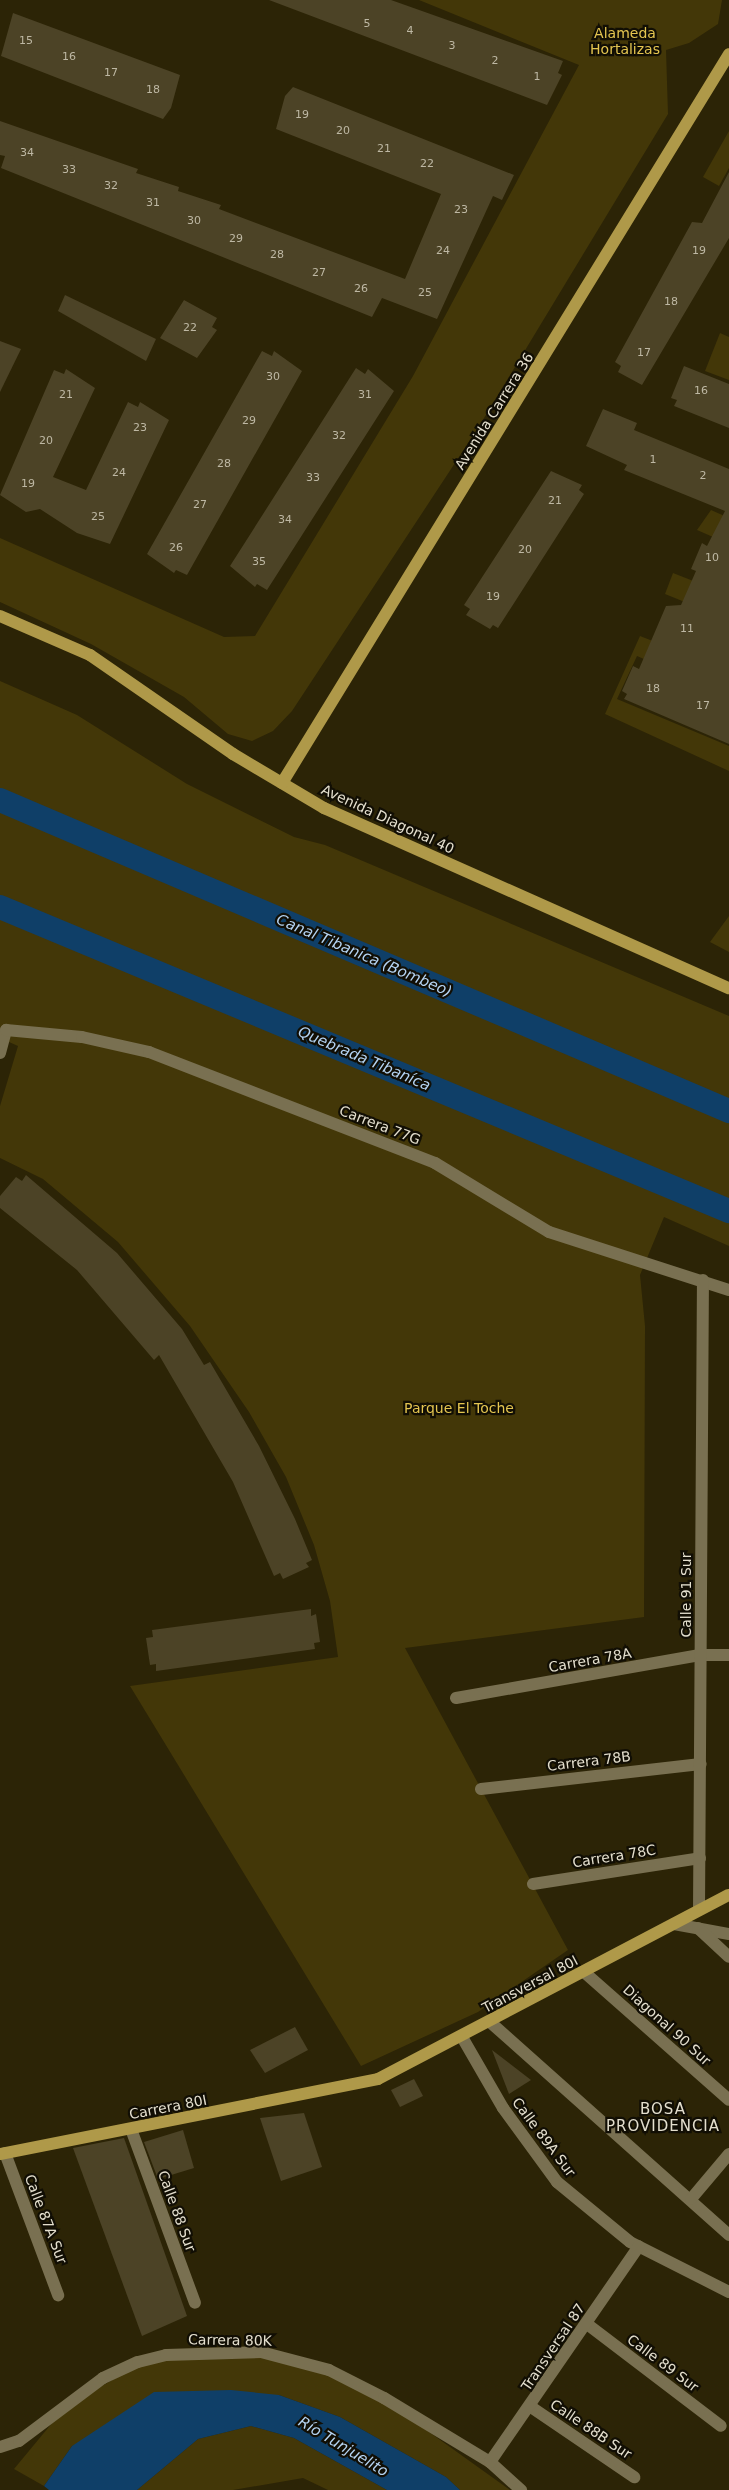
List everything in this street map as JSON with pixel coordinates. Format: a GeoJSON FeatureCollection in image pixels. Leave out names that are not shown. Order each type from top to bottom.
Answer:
{"type":"FeatureCollection","features":[{"type":"Feature","properties":{"kind":"main road","name":"Avenida Carrera 36"},"geometry":{"type":"LineString","coordinates":[[282,783],[729,54]]}},
{"type":"Feature","properties":{"kind":"main road","name":"Avenida Diagonal 40"},"geometry":{"type":"LineString","coordinates":[[0,616],[90,655],[282,783],[324,808],[729,988]]}},
{"type":"Feature","properties":{"kind":"main road","name":"Transversal 80I"},"geometry":{"type":"LineString","coordinates":[[342,2089],[393,2073],[729,1895]]}},
{"type":"Feature","properties":{"kind":"main road","name":"Carrera 80I"},"geometry":{"type":"LineString","coordinates":[[2,2153],[342,2089]]}},
{"type":"Feature","properties":{"kind":"street","name":"Carrera 77G"},"geometry":{"type":"LineString","coordinates":[[0,1053],[6,1030],[64,1035],[149,1052],[435,1162],[549,1232],[703,1280],[729,1290]]}},
{"type":"Feature","properties":{"kind":"street","name":"Calle 91 Sur"},"geometry":{"type":"LineString","coordinates":[[699,1910],[703,1280]]}},
{"type":"Feature","properties":{"kind":"street","name":"Carrera 78A"},"geometry":{"type":"LineString","coordinates":[[456,1698],[701,1655],[729,1655]]}},
{"type":"Feature","properties":{"kind":"street","name":"Carrera 78B"},"geometry":{"type":"LineString","coordinates":[[481,1789],[701,1764]]}},
{"type":"Feature","properties":{"kind":"street","name":"Carrera 78C"},"geometry":{"type":"LineString","coordinates":[[533,1884],[700,1858]]}},
{"type":"Feature","properties":{"kind":"street"},"geometry":{"type":"LineString","coordinates":[[674,1924],[729,1934]]}},
{"type":"Feature","properties":{"kind":"street"},"geometry":{"type":"LineString","coordinates":[[697,1928],[729,1957]]}},
{"type":"Feature","properties":{"kind":"street","name":"Diagonal 90 Sur"},"geometry":{"type":"LineString","coordinates":[[584,1972],[729,2100]]}},
{"type":"Feature","properties":{"kind":"street"},"geometry":{"type":"LineString","coordinates":[[490,2022],[691,2199],[729,2235]]}},
{"type":"Feature","properties":{"kind":"street","name":"Calle 89A Sur"},"geometry":{"type":"LineString","coordinates":[[462,2037],[503,2108],[558,2182],[593,2215],[639,2246],[729,2292]]}},
{"type":"Feature","properties":{"kind":"street","name":"Calle 88 Sur"},"geometry":{"type":"LineString","coordinates":[[131,2129],[195,2303]]}},
{"type":"Feature","properties":{"kind":"street","name":"Calle 87A Sur"},"geometry":{"type":"LineString","coordinates":[[2,2153],[58,2295]]}},
{"type":"Feature","properties":{"kind":"street"},"geometry":{"type":"LineString","coordinates":[[691,2199],[729,2154]]}},
{"type":"Feature","properties":{"kind":"street","name":"Transversal 87"},"geometry":{"type":"LineString","coordinates":[[490,2462],[531,2407],[639,2246]]}},
{"type":"Feature","properties":{"kind":"street","name":"Calle 89 Sur"},"geometry":{"type":"LineString","coordinates":[[586,2324],[721,2426]]}},
{"type":"Feature","properties":{"kind":"street","name":"Carrera 80K"},"geometry":{"type":"LineString","coordinates":[[0,2447],[19,2441],[103,2378],[138,2362],[166,2355],[261,2352],[329,2370],[490,2462],[520,2490]]}},
{"type":"Feature","properties":{"kind":"street","name":"Calle 88B Sur"},"geometry":{"type":"LineString","coordinates":[[531,2407],[634,2477]]}},
{"type":"Feature","properties":{"kind":"green space","name":"Alameda Hortalizas"},"geometry":{"type":"Polygon","coordinates":[[[419,0],[722,0],[718,24],[689,43],[666,50],[668,114],[478,428],[292,711],[273,731],[252,741],[228,734],[184,697],[91,644],[0,602],[0,538],[224,637],[255,636],[413,376],[579,65],[419,0]]]}},
{"type":"Feature","properties":{"kind":"green space"},"geometry":{"type":"Polygon","coordinates":[[[729,131],[729,168],[719,186],[703,177],[729,131]]]}},
{"type":"Feature","properties":{"kind":"green space"},"geometry":{"type":"Polygon","coordinates":[[[720,333],[729,337],[729,380],[705,371],[720,333]]]}},
{"type":"Feature","properties":{"kind":"green space"},"geometry":{"type":"Polygon","coordinates":[[[711,510],[729,518],[729,544],[697,530],[711,510]]]}},
{"type":"Feature","properties":{"kind":"green space"},"geometry":{"type":"Polygon","coordinates":[[[673,573],[729,595],[729,620],[665,594],[673,573]]]}},
{"type":"Feature","properties":{"kind":"green space"},"geometry":{"type":"Polygon","coordinates":[[[640,636],[729,671],[729,696],[637,656],[617,699],[729,746],[729,771],[605,714],[640,636]]]}},
{"type":"Feature","properties":{"kind":"green space","name":"Parque El Toche"},"geometry":{"type":"Polygon","coordinates":[[[0,681],[77,715],[187,784],[294,837],[325,845],[729,1016],[729,1246],[664,1217],[640,1275],[645,1326],[644,1617],[405,1648],[568,1950],[478,2012],[361,2066],[130,1686],[338,1657],[330,1601],[314,1545],[286,1477],[249,1412],[190,1326],[118,1242],[43,1179],[0,1158],[0,1106],[18,1046],[0,1038],[0,681]]]}},
{"type":"Feature","properties":{"kind":"green space"},"geometry":{"type":"Polygon","coordinates":[[[729,916],[729,952],[710,942],[729,916]]]}},
{"type":"Feature","properties":{"kind":"green space"},"geometry":{"type":"Polygon","coordinates":[[[223,2354],[293,2360],[383,2399],[510,2490],[460,2490],[446,2477],[340,2417],[279,2395],[72,2446],[44,2486],[14,2469],[67,2405],[140,2365],[165,2358],[223,2354]]]}},
{"type":"Feature","properties":{"kind":"green space"},"geometry":{"type":"Polygon","coordinates":[[[251,2426],[294,2438],[387,2490],[328,2490],[303,2478],[233,2490],[137,2490],[198,2439],[251,2426]]]}},
{"type":"Feature","properties":{"kind":"water","name":"Río Tunjuelito"},"geometry":{"type":"Polygon","coordinates":[[[231,2390],[279,2395],[340,2417],[446,2477],[460,2490],[387,2490],[294,2438],[251,2426],[198,2439],[137,2490],[49,2490],[44,2486],[72,2446],[154,2392],[231,2390]]]}},
{"type":"Feature","properties":{"kind":"building"},"geometry":{"type":"Polygon","coordinates":[[[269,0],[391,0],[563,61],[558,73],[562,75],[547,105],[269,0]]]}},
{"type":"Feature","properties":{"kind":"building"},"geometry":{"type":"Polygon","coordinates":[[[13,13],[180,75],[171,108],[163,119],[1,56],[13,13]]]}},
{"type":"Feature","properties":{"kind":"building"},"geometry":{"type":"Polygon","coordinates":[[[293,87],[514,175],[502,200],[493,196],[437,319],[382,298],[372,317],[1,168],[5,156],[0,155],[0,121],[138,169],[136,173],[179,187],[178,191],[221,205],[219,209],[405,279],[441,194],[276,129],[285,96],[293,87]]]}},
{"type":"Feature","properties":{"kind":"building"},"geometry":{"type":"Polygon","coordinates":[[[729,172],[729,238],[642,385],[618,372],[621,366],[615,362],[692,222],[702,223],[729,172]]]}},
{"type":"Feature","properties":{"kind":"building"},"geometry":{"type":"Polygon","coordinates":[[[65,295],[156,339],[146,361],[58,311],[65,295]]]}},
{"type":"Feature","properties":{"kind":"building"},"geometry":{"type":"Polygon","coordinates":[[[184,300],[217,318],[212,327],[217,330],[197,358],[160,338],[184,300]]]}},
{"type":"Feature","properties":{"kind":"building"},"geometry":{"type":"Polygon","coordinates":[[[0,341],[21,349],[0,392],[0,341]]]}},
{"type":"Feature","properties":{"kind":"building"},"geometry":{"type":"Polygon","coordinates":[[[262,351],[272,356],[274,351],[302,371],[187,575],[176,570],[174,573],[147,554],[262,351]]]}},
{"type":"Feature","properties":{"kind":"building"},"geometry":{"type":"Polygon","coordinates":[[[684,366],[729,384],[729,428],[674,406],[677,400],[671,398],[684,366]]]}},
{"type":"Feature","properties":{"kind":"building"},"geometry":{"type":"Polygon","coordinates":[[[356,368],[365,374],[368,369],[394,391],[267,590],[257,584],[255,587],[230,566],[356,368]]]}},
{"type":"Feature","properties":{"kind":"building"},"geometry":{"type":"Polygon","coordinates":[[[66,369],[95,388],[53,477],[86,490],[128,402],[138,407],[140,402],[169,420],[110,544],[77,533],[40,509],[26,512],[0,495],[54,370],[64,374],[66,369]]]}},
{"type":"Feature","properties":{"kind":"building"},"geometry":{"type":"Polygon","coordinates":[[[603,409],[637,423],[634,430],[729,469],[729,744],[624,699],[627,694],[622,691],[633,666],[639,669],[666,606],[681,605],[696,571],[691,569],[702,543],[707,546],[725,511],[624,470],[627,465],[586,446],[603,409]]]}},
{"type":"Feature","properties":{"kind":"building"},"geometry":{"type":"Polygon","coordinates":[[[551,471],[582,485],[579,490],[584,494],[498,628],[493,625],[490,629],[466,615],[470,609],[464,605],[551,471]]]}},
{"type":"Feature","properties":{"kind":"building"},"geometry":{"type":"Polygon","coordinates":[[[26,1175],[117,1253],[182,1329],[204,1365],[210,1362],[259,1446],[295,1519],[312,1560],[306,1563],[309,1567],[283,1579],[280,1573],[274,1576],[233,1482],[159,1355],[154,1360],[77,1270],[0,1208],[0,1196],[16,1177],[22,1181],[26,1175]]]}},
{"type":"Feature","properties":{"kind":"building"},"geometry":{"type":"Polygon","coordinates":[[[311,1609],[311,1616],[316,1614],[320,1642],[314,1643],[315,1649],[156,1671],[156,1664],[150,1665],[146,1638],[153,1637],[152,1630],[311,1609]]]}},
{"type":"Feature","properties":{"kind":"building"},"geometry":{"type":"Polygon","coordinates":[[[295,2027],[308,2050],[265,2073],[250,2050],[295,2027]]]}},
{"type":"Feature","properties":{"kind":"building"},"geometry":{"type":"Polygon","coordinates":[[[492,2050],[531,2080],[509,2094],[492,2050]]]}},
{"type":"Feature","properties":{"kind":"building"},"geometry":{"type":"Polygon","coordinates":[[[414,2079],[423,2096],[400,2107],[391,2090],[414,2079]]]}},
{"type":"Feature","properties":{"kind":"building"},"geometry":{"type":"Polygon","coordinates":[[[304,2113],[322,2167],[281,2181],[260,2118],[304,2113]]]}},
{"type":"Feature","properties":{"kind":"building"},"geometry":{"type":"Polygon","coordinates":[[[183,2130],[194,2168],[158,2179],[144,2142],[183,2130]]]}},
{"type":"Feature","properties":{"kind":"building"},"geometry":{"type":"Polygon","coordinates":[[[124,2138],[187,2316],[142,2336],[73,2148],[124,2138]]]}},
{"type":"Feature","properties":{"kind":"waterway","name":"Canal Tibanica (Bombeo)"},"geometry":{"type":"LineString","coordinates":[[0,800],[729,1111]]}},
{"type":"Feature","properties":{"kind":"waterway","name":"Quebrada Tibaníca"},"geometry":{"type":"LineString","coordinates":[[0,907],[729,1211]]}},
{"type":"Feature","properties":{"kind":"district","name":"BOSA PROVIDENCIA"},"geometry":{"type":"Point","coordinates":[663,2118]}}]}
